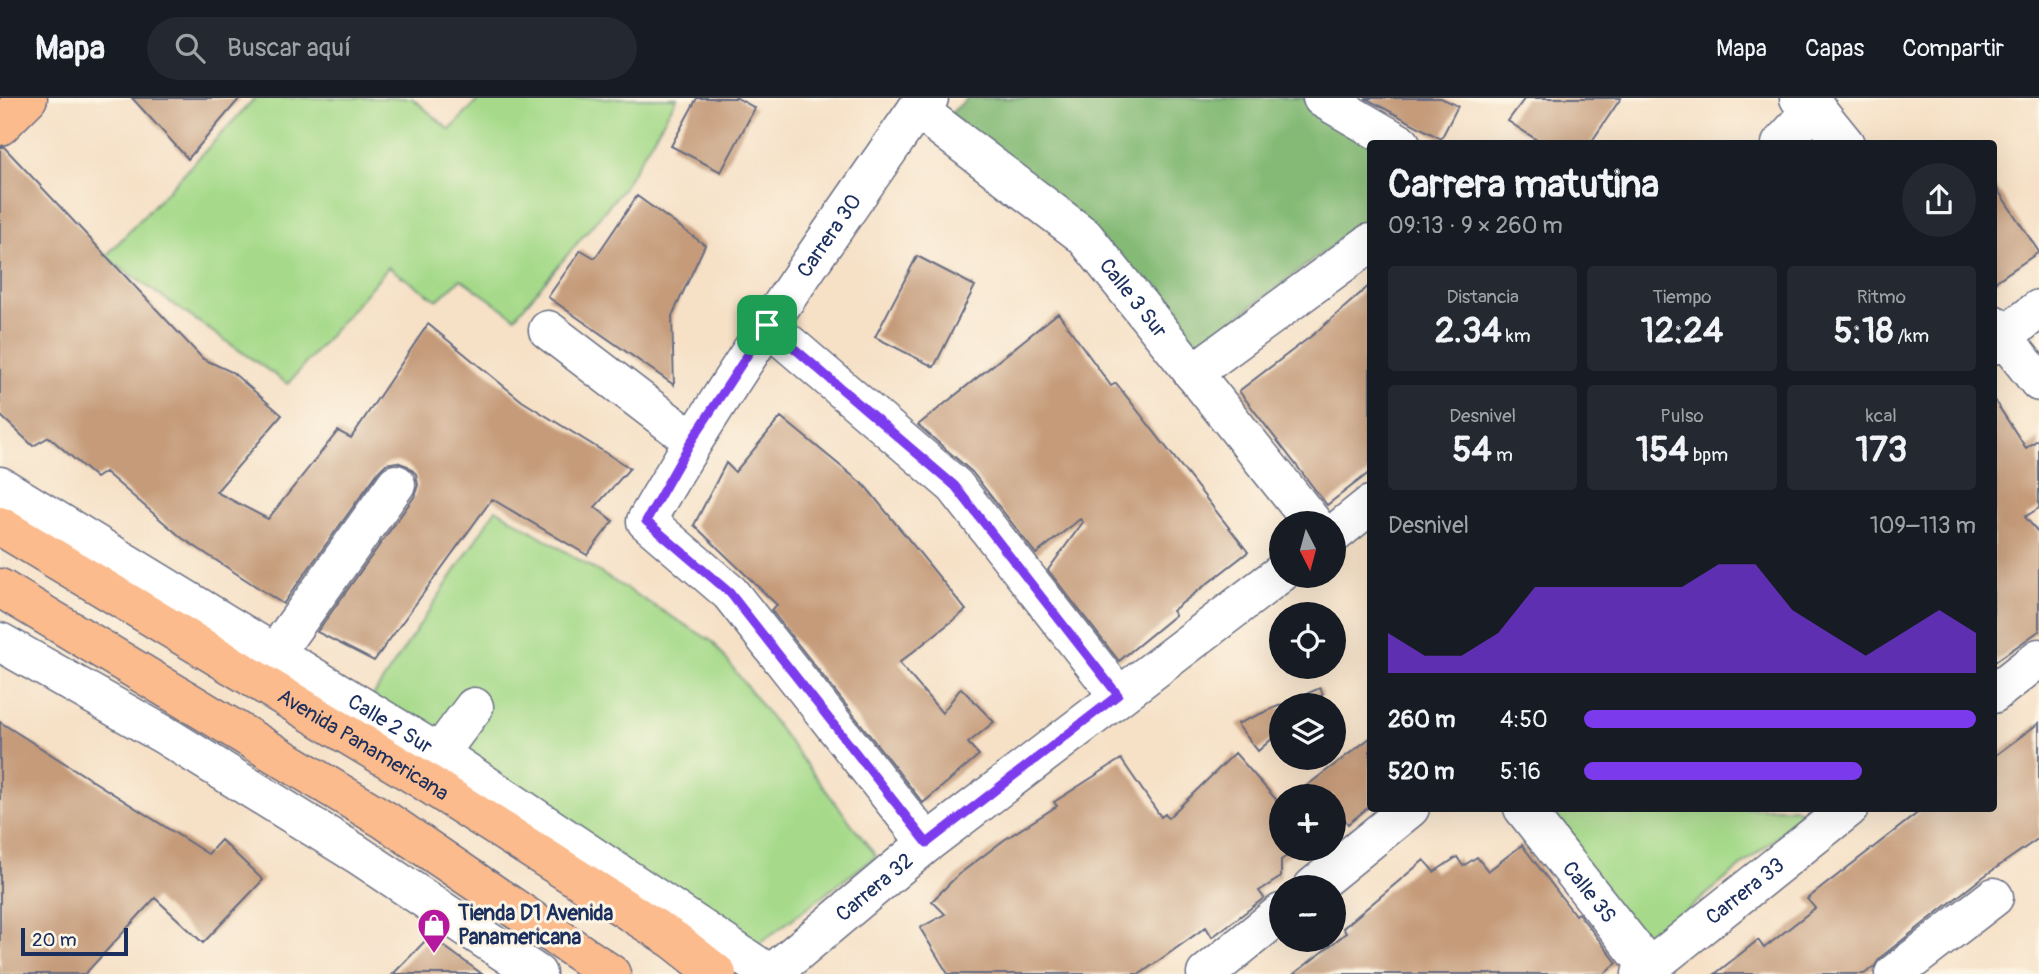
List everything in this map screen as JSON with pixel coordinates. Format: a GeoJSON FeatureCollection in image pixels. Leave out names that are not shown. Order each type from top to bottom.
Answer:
{"type":"FeatureCollection","features":[{"type":"Feature","properties":{"kind":"main road"},"geometry":{"type":"LineString","coordinates":[[0,126],[28,98]]}},
{"type":"Feature","properties":{"kind":"main road","name":"Avenida Panamericana"},"geometry":{"type":"LineString","coordinates":[[0,526],[430,766],[674,940],[717,974]]}},
{"type":"Feature","properties":{"kind":"main road"},"geometry":{"type":"LineString","coordinates":[[0,588],[385,820],[611,974]]}},
{"type":"Feature","properties":{"kind":"street"},"geometry":{"type":"LineString","coordinates":[[1322,98],[1394,140]]}},
{"type":"Feature","properties":{"kind":"street"},"geometry":{"type":"LineString","coordinates":[[1783,140],[1807,102],[1841,140]]}},
{"type":"Feature","properties":{"kind":"street","name":"Carrera 30"},"geometry":{"type":"LineString","coordinates":[[923,104],[767,325],[692,440],[646,521],[730,593],[927,843]]}},
{"type":"Feature","properties":{"kind":"street","name":"Calle 3 Sur"},"geometry":{"type":"LineString","coordinates":[[923,104],[1084,236],[1303,511]]}},
{"type":"Feature","properties":{"kind":"street"},"geometry":{"type":"LineString","coordinates":[[1193,373],[1367,246]]}},
{"type":"Feature","properties":{"kind":"street"},"geometry":{"type":"LineString","coordinates":[[2039,309],[1997,336],[2039,382]]}},
{"type":"Feature","properties":{"kind":"street"},"geometry":{"type":"LineString","coordinates":[[767,325],[955,486],[1118,695]]}},
{"type":"Feature","properties":{"kind":"street"},"geometry":{"type":"LineString","coordinates":[[548,330],[692,440]]}},
{"type":"Feature","properties":{"kind":"street"},"geometry":{"type":"LineString","coordinates":[[275,653],[396,484]]}},
{"type":"Feature","properties":{"kind":"street","name":"Calle 2 Sur"},"geometry":{"type":"LineString","coordinates":[[0,486],[275,653],[430,766],[770,974]]}},
{"type":"Feature","properties":{"kind":"street"},"geometry":{"type":"LineString","coordinates":[[1346,524],[1367,507]]}},
{"type":"Feature","properties":{"kind":"street","name":"Carrera 32"},"geometry":{"type":"LineString","coordinates":[[770,974],[927,843],[1269,582]]}},
{"type":"Feature","properties":{"kind":"street"},"geometry":{"type":"LineString","coordinates":[[0,642],[166,736],[358,854],[537,974]]}},
{"type":"Feature","properties":{"kind":"street"},"geometry":{"type":"LineString","coordinates":[[1997,691],[2039,658]]}},
{"type":"Feature","properties":{"kind":"street"},"geometry":{"type":"LineString","coordinates":[[430,766],[474,707]]}},
{"type":"Feature","properties":{"kind":"street"},"geometry":{"type":"LineString","coordinates":[[1328,875],[1405,812]]}},
{"type":"Feature","properties":{"kind":"street","name":"Calle 3S"},"geometry":{"type":"LineString","coordinates":[[1526,812],[1648,972]]}},
{"type":"Feature","properties":{"kind":"street","name":"Carrera 33"},"geometry":{"type":"LineString","coordinates":[[1648,972],[1844,812]]}},
{"type":"Feature","properties":{"kind":"street"},"geometry":{"type":"LineString","coordinates":[[1894,974],[1994,897]]}},
{"type":"Feature","properties":{"kind":"street"},"geometry":{"type":"LineString","coordinates":[[1206,974],[1269,923]]}},
{"type":"Feature","properties":{"kind":"green space"},"geometry":{"type":"Polygon","coordinates":[[[255,98],[412,98],[450,130],[480,98],[677,98],[622,190],[515,317],[461,279],[437,300],[388,267],[288,384],[105,257],[255,98]]]}},
{"type":"Feature","properties":{"kind":"green space"},"geometry":{"type":"Polygon","coordinates":[[[968,98],[1303,98],[1367,142],[1367,217],[1363,223],[1194,349],[951,113],[968,98]]]}},
{"type":"Feature","properties":{"kind":"green space"},"geometry":{"type":"Polygon","coordinates":[[[496,509],[713,642],[876,856],[748,952],[369,702],[496,509]]]}},
{"type":"Feature","properties":{"kind":"green space"},"geometry":{"type":"Polygon","coordinates":[[[1537,812],[1800,812],[1803,816],[1643,946],[1537,812]]]}},
{"type":"Feature","properties":{"kind":"building"},"geometry":{"type":"Polygon","coordinates":[[[132,98],[240,98],[188,159],[132,98]]]}},
{"type":"Feature","properties":{"kind":"building"},"geometry":{"type":"Polygon","coordinates":[[[697,98],[737,98],[755,108],[721,172],[671,146],[697,98]]]}},
{"type":"Feature","properties":{"kind":"building"},"geometry":{"type":"Polygon","coordinates":[[[1365,98],[1441,98],[1458,106],[1441,139],[1365,98]]]}},
{"type":"Feature","properties":{"kind":"building"},"geometry":{"type":"Polygon","coordinates":[[[1525,98],[1621,98],[1593,140],[1537,140],[1508,121],[1525,98]]]}},
{"type":"Feature","properties":{"kind":"building"},"geometry":{"type":"Polygon","coordinates":[[[0,147],[4,147],[203,359],[232,372],[282,415],[216,492],[268,519],[338,431],[351,438],[428,324],[522,401],[630,468],[595,507],[613,521],[587,555],[492,499],[374,661],[317,632],[414,497],[418,485],[416,474],[408,466],[397,462],[386,464],[283,604],[182,538],[105,472],[96,478],[49,437],[33,446],[0,415],[0,147]]]}},
{"type":"Feature","properties":{"kind":"building"},"geometry":{"type":"Polygon","coordinates":[[[1997,189],[2039,252],[1997,280],[1997,189]]]}},
{"type":"Feature","properties":{"kind":"building"},"geometry":{"type":"Polygon","coordinates":[[[637,196],[705,245],[672,316],[674,385],[548,297],[581,250],[595,258],[637,196]]]}},
{"type":"Feature","properties":{"kind":"building"},"geometry":{"type":"Polygon","coordinates":[[[917,256],[975,286],[934,367],[875,337],[917,256]]]}},
{"type":"Feature","properties":{"kind":"building"},"geometry":{"type":"Polygon","coordinates":[[[1367,288],[1367,474],[1327,505],[1239,391],[1314,334],[1367,288]]]}},
{"type":"Feature","properties":{"kind":"building"},"geometry":{"type":"Polygon","coordinates":[[[1058,313],[1111,386],[1116,383],[1248,552],[1172,611],[1175,615],[1119,661],[1048,570],[1083,522],[1080,519],[1036,554],[972,472],[918,425],[1058,313]]]}},
{"type":"Feature","properties":{"kind":"building"},"geometry":{"type":"Polygon","coordinates":[[[1997,404],[2026,448],[2039,439],[2039,508],[2025,517],[2039,533],[2039,631],[1997,660],[1997,404]]]}},
{"type":"Feature","properties":{"kind":"building"},"geometry":{"type":"Polygon","coordinates":[[[781,417],[866,487],[966,610],[899,663],[942,713],[961,688],[994,722],[968,743],[979,755],[923,803],[771,610],[777,605],[694,525],[726,463],[735,472],[781,417]]]}},
{"type":"Feature","properties":{"kind":"building"},"geometry":{"type":"Polygon","coordinates":[[[1320,688],[1322,693],[1308,693],[1320,688]]]}},
{"type":"Feature","properties":{"kind":"building"},"geometry":{"type":"Polygon","coordinates":[[[1269,710],[1269,741],[1258,751],[1237,724],[1269,710]]]}},
{"type":"Feature","properties":{"kind":"building"},"geometry":{"type":"Polygon","coordinates":[[[0,722],[208,854],[221,840],[263,880],[203,943],[155,898],[85,974],[0,974],[0,722]]]}},
{"type":"Feature","properties":{"kind":"building"},"geometry":{"type":"Polygon","coordinates":[[[2039,723],[2039,838],[1983,877],[1881,957],[1874,967],[1864,974],[1715,974],[1758,940],[1764,948],[1815,908],[1807,899],[1919,812],[1997,812],[1997,754],[2039,723]]]}},
{"type":"Feature","properties":{"kind":"building"},"geometry":{"type":"Polygon","coordinates":[[[1367,740],[1367,808],[1348,824],[1346,784],[1309,784],[1328,770],[1346,770],[1346,756],[1367,740]]]}},
{"type":"Feature","properties":{"kind":"building"},"geometry":{"type":"Polygon","coordinates":[[[1235,753],[1269,791],[1269,861],[1281,861],[1281,875],[1269,875],[1269,885],[1259,891],[1264,898],[1212,937],[1206,927],[1140,974],[948,974],[920,928],[945,914],[932,901],[958,875],[1004,840],[1057,806],[1054,802],[1121,759],[1161,817],[1165,814],[1168,818],[1235,753]]]}},
{"type":"Feature","properties":{"kind":"building"},"geometry":{"type":"Polygon","coordinates":[[[1522,845],[1575,915],[1578,913],[1617,963],[1604,974],[1294,974],[1322,952],[1346,952],[1346,925],[1424,860],[1434,872],[1457,857],[1463,866],[1477,857],[1488,871],[1522,845]]]}},
{"type":"Feature","properties":{"kind":"building","name":"Tienda D1 Avenida Panamericana"},"geometry":{"type":"Polygon","coordinates":[[[430,936],[482,974],[393,974],[430,936]]]}},
{"type":"Feature","properties":{"kind":"place","name":"Tienda D1 Avenida Panamericana"},"geometry":{"type":"Point","coordinates":[434,955]}},
{"type":"Feature","properties":{"kind":"route"},"geometry":{"type":"LineString","coordinates":[[767,325],[955,486],[1118,695],[927,843],[730,593],[646,521],[692,440],[767,325]]}}]}
